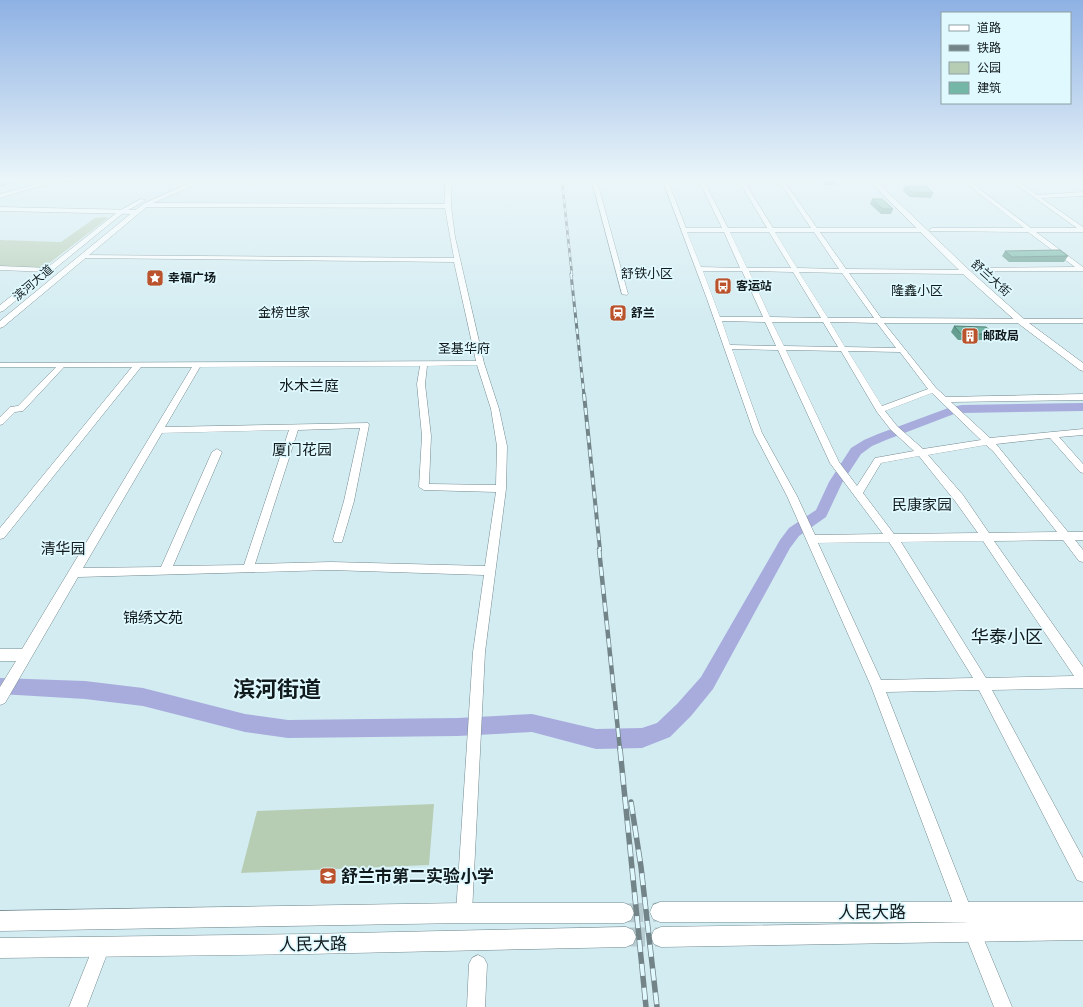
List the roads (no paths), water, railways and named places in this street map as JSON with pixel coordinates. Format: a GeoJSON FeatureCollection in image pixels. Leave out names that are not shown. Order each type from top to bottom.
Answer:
{"type":"FeatureCollection","features":[{"type":"Feature","properties":{"kind":"main road","name":"滨河大道"},"geometry":{"type":"LineString","coordinates":[[0,309],[101,228]]}},
{"type":"Feature","properties":{"kind":"main road","name":"滨河大道"},"geometry":{"type":"LineString","coordinates":[[0,325],[117,228]]}},
{"type":"Feature","properties":{"kind":"main road","name":"舒兰大街"},"geometry":{"type":"LineString","coordinates":[[923,230],[966,272],[1083,368]]}},
{"type":"Feature","properties":{"kind":"main road","name":"舒兰大街"},"geometry":{"type":"LineString","coordinates":[[932,230],[976,270],[1031,325],[1083,359]]}},
{"type":"Feature","properties":{"kind":"main road","name":"人民大路"},"geometry":{"type":"LineString","coordinates":[[660,912],[1083,912]]}},
{"type":"Feature","properties":{"kind":"main road","name":"人民大路"},"geometry":{"type":"LineString","coordinates":[[0,921],[464,913],[624,913]]}},
{"type":"Feature","properties":{"kind":"main road","name":"人民大路"},"geometry":{"type":"LineString","coordinates":[[661,937],[1083,930]]}},
{"type":"Feature","properties":{"kind":"main road","name":"人民大路"},"geometry":{"type":"LineString","coordinates":[[0,948],[626,938]]}},
{"type":"Feature","properties":{"kind":"street"},"geometry":{"type":"LineString","coordinates":[[451,228],[480,363],[494,408],[502,446],[501,489],[479,652],[464,913]]}},
{"type":"Feature","properties":{"kind":"street"},"geometry":{"type":"LineString","coordinates":[[607,228],[625,294]]}},
{"type":"Feature","properties":{"kind":"street"},"geometry":{"type":"LineString","coordinates":[[1026,228],[1082,269]]}},
{"type":"Feature","properties":{"kind":"street"},"geometry":{"type":"LineString","coordinates":[[923,230],[683,230],[758,433],[792,496],[877,686],[964,912],[1003,1007]]}},
{"type":"Feature","properties":{"kind":"street"},"geometry":{"type":"LineString","coordinates":[[726,230],[835,463],[892,538],[982,684],[1083,874]]}},
{"type":"Feature","properties":{"kind":"street"},"geometry":{"type":"LineString","coordinates":[[772,230],[826,323],[880,410],[894,428],[922,452],[959,498],[1083,678]]}},
{"type":"Feature","properties":{"kind":"street"},"geometry":{"type":"LineString","coordinates":[[815,230],[881,323],[933,390],[996,449],[1083,558]]}},
{"type":"Feature","properties":{"kind":"street"},"geometry":{"type":"LineString","coordinates":[[932,230],[1083,230]]}},
{"type":"Feature","properties":{"kind":"street"},"geometry":{"type":"LineString","coordinates":[[83,256],[457,260]]}},
{"type":"Feature","properties":{"kind":"street"},"geometry":{"type":"LineString","coordinates":[[0,268],[46,272]]}},
{"type":"Feature","properties":{"kind":"street"},"geometry":{"type":"LineString","coordinates":[[698,269],[843,269],[966,272]]}},
{"type":"Feature","properties":{"kind":"street"},"geometry":{"type":"LineString","coordinates":[[976,270],[1082,269]]}},
{"type":"Feature","properties":{"kind":"street"},"geometry":{"type":"LineString","coordinates":[[0,272],[46,272]]}},
{"type":"Feature","properties":{"kind":"street"},"geometry":{"type":"LineString","coordinates":[[1031,325],[1083,321]]}},
{"type":"Feature","properties":{"kind":"street"},"geometry":{"type":"LineString","coordinates":[[718,322],[1083,326]]}},
{"type":"Feature","properties":{"kind":"street"},"geometry":{"type":"LineString","coordinates":[[727,347],[901,350]]}},
{"type":"Feature","properties":{"kind":"street"},"geometry":{"type":"LineString","coordinates":[[0,365],[480,363]]}},
{"type":"Feature","properties":{"kind":"street"},"geometry":{"type":"LineString","coordinates":[[424,364],[422,369],[422,388],[426,420],[424,487],[501,489]]}},
{"type":"Feature","properties":{"kind":"street"},"geometry":{"type":"LineString","coordinates":[[0,422],[13,409],[20,409],[62,365]]}},
{"type":"Feature","properties":{"kind":"street"},"geometry":{"type":"LineString","coordinates":[[0,535],[138,365]]}},
{"type":"Feature","properties":{"kind":"street"},"geometry":{"type":"LineString","coordinates":[[0,699],[197,365]]}},
{"type":"Feature","properties":{"kind":"street"},"geometry":{"type":"LineString","coordinates":[[880,410],[933,390]]}},
{"type":"Feature","properties":{"kind":"street"},"geometry":{"type":"LineString","coordinates":[[944,401],[1083,397]]}},
{"type":"Feature","properties":{"kind":"street"},"geometry":{"type":"LineString","coordinates":[[158,430],[365,425],[349,501],[338,539]]}},
{"type":"Feature","properties":{"kind":"street"},"geometry":{"type":"LineString","coordinates":[[248,569],[294,427]]}},
{"type":"Feature","properties":{"kind":"street"},"geometry":{"type":"LineString","coordinates":[[858,492],[878,460],[988,442],[1083,432]]}},
{"type":"Feature","properties":{"kind":"street"},"geometry":{"type":"LineString","coordinates":[[1052,435],[1083,470]]}},
{"type":"Feature","properties":{"kind":"street"},"geometry":{"type":"LineString","coordinates":[[165,571],[217,452]]}},
{"type":"Feature","properties":{"kind":"street"},"geometry":{"type":"LineString","coordinates":[[812,539],[1083,536]]}},
{"type":"Feature","properties":{"kind":"street"},"geometry":{"type":"LineString","coordinates":[[75,573],[331,566],[490,570]]}},
{"type":"Feature","properties":{"kind":"street"},"geometry":{"type":"LineString","coordinates":[[0,655],[26,655]]}},
{"type":"Feature","properties":{"kind":"street"},"geometry":{"type":"LineString","coordinates":[[877,686],[1083,682]]}},
{"type":"Feature","properties":{"kind":"street"},"geometry":{"type":"LineString","coordinates":[[78,1007],[102,946]]}},
{"type":"Feature","properties":{"kind":"street"},"geometry":{"type":"LineString","coordinates":[[476,1007],[478,964]]}},
{"type":"Feature","properties":{"kind":"waterway"},"geometry":{"type":"LineString","coordinates":[[0,686],[85,690],[143,697],[245,723],[288,729],[458,727],[532,723],[596,739],[642,738],[663,730],[684,710],[707,683],[785,544],[794,532],[821,513],[836,482],[856,451],[868,443],[882,437],[951,411],[962,409],[1083,407]]}},
{"type":"Feature","properties":{"kind":"tunnel"},"geometry":{"type":"LineString","coordinates":[[624,913],[660,912]]}},
{"type":"Feature","properties":{"kind":"tunnel"},"geometry":{"type":"LineString","coordinates":[[626,937],[661,937]]}},
{"type":"Feature","properties":{"kind":"railway"},"geometry":{"type":"LineString","coordinates":[[567,228],[572,275]]}},
{"type":"Feature","properties":{"kind":"railway"},"geometry":{"type":"LineString","coordinates":[[571,274],[584,395]]}},
{"type":"Feature","properties":{"kind":"railway"},"geometry":{"type":"LineString","coordinates":[[584,394],[600,550]]}},
{"type":"Feature","properties":{"kind":"railway"},"geometry":{"type":"LineString","coordinates":[[599,549],[620,750]]}},
{"type":"Feature","properties":{"kind":"railway"},"geometry":{"type":"LineString","coordinates":[[620,749],[646,1007]]}},
{"type":"Feature","properties":{"kind":"railway"},"geometry":{"type":"LineString","coordinates":[[631,802],[641,867],[657,1007]]}},
{"type":"Feature","properties":{"kind":"place","name":"幸福广场"},"geometry":{"type":"Point","coordinates":[155,278]}},
{"type":"Feature","properties":{"kind":"place","name":"客运站"},"geometry":{"type":"Point","coordinates":[723,286]}},
{"type":"Feature","properties":{"kind":"place","name":"舒兰"},"geometry":{"type":"Point","coordinates":[618,313]}},
{"type":"Feature","properties":{"kind":"place","name":"邮政局"},"geometry":{"type":"Point","coordinates":[970,336]}},
{"type":"Feature","properties":{"kind":"place","name":"舒兰市第二实验小学"},"geometry":{"type":"Point","coordinates":[328,876]}},
{"type":"Feature","properties":{"kind":"district","name":"舒铁小区"},"geometry":{"type":"Point","coordinates":[647,273]}},
{"type":"Feature","properties":{"kind":"district","name":"隆鑫小区"},"geometry":{"type":"Point","coordinates":[917,290]}},
{"type":"Feature","properties":{"kind":"district","name":"金榜世家"},"geometry":{"type":"Point","coordinates":[284,312]}},
{"type":"Feature","properties":{"kind":"district","name":"圣基华府"},"geometry":{"type":"Point","coordinates":[464,348]}},
{"type":"Feature","properties":{"kind":"district","name":"水木兰庭"},"geometry":{"type":"Point","coordinates":[309,386]}},
{"type":"Feature","properties":{"kind":"district","name":"厦门花园"},"geometry":{"type":"Point","coordinates":[302,450]}},
{"type":"Feature","properties":{"kind":"district","name":"民康家园"},"geometry":{"type":"Point","coordinates":[922,505]}},
{"type":"Feature","properties":{"kind":"district","name":"清华园"},"geometry":{"type":"Point","coordinates":[63,549]}},
{"type":"Feature","properties":{"kind":"district","name":"锦绣文苑"},"geometry":{"type":"Point","coordinates":[153,618]}},
{"type":"Feature","properties":{"kind":"district","name":"华泰小区"},"geometry":{"type":"Point","coordinates":[1007,637]}},
{"type":"Feature","properties":{"kind":"district","name":"滨河街道"},"geometry":{"type":"Point","coordinates":[277,689]}}]}
